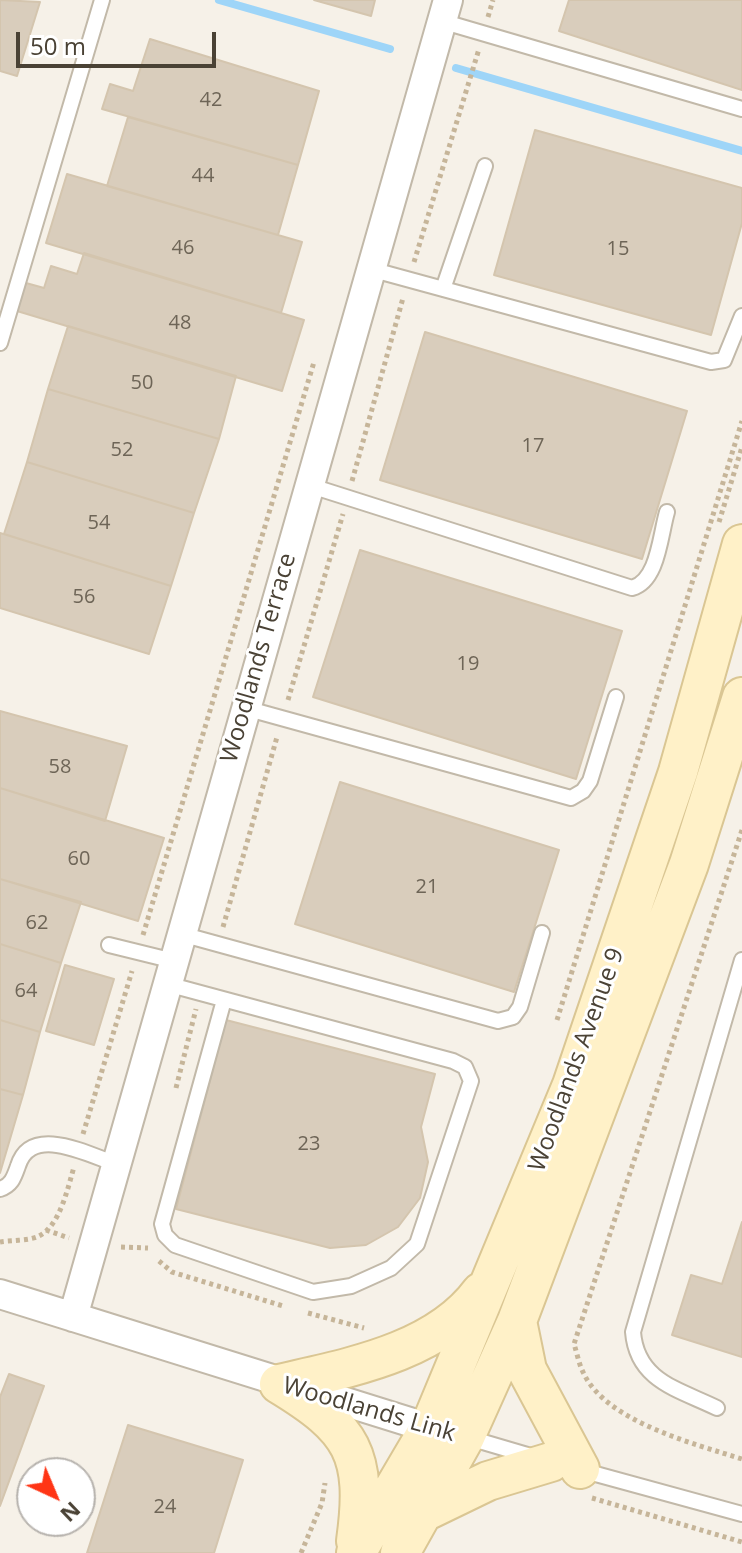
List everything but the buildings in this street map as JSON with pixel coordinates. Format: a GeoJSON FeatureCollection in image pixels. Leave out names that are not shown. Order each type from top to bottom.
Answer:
{"type":"FeatureCollection","features":[{"type":"Feature","properties":{"kind":"main road","name":"Woodlands Avenue 9"},"geometry":{"type":"LineString","coordinates":[[355,1553],[429,1429],[572,1085],[678,772],[742,544]]}},
{"type":"Feature","properties":{"kind":"main road","name":"Woodlands Avenue 9"},"geometry":{"type":"LineString","coordinates":[[400,1553],[465,1437],[517,1321],[689,864],[742,697]]}},
{"type":"Feature","properties":{"kind":"main road"},"geometry":{"type":"LineString","coordinates":[[279,1384],[396,1352],[439,1328],[475,1301],[495,1274]]}},
{"type":"Feature","properties":{"kind":"main road"},"geometry":{"type":"LineString","coordinates":[[424,1512],[488,1481],[574,1476],[527,1370],[517,1321]]}},
{"type":"Feature","properties":{"kind":"main road"},"geometry":{"type":"LineString","coordinates":[[279,1384],[318,1408],[354,1453],[362,1490],[355,1553]]}},
{"type":"Feature","properties":{"kind":"street","name":"Woodlands Terrace"},"geometry":{"type":"LineString","coordinates":[[73,1317],[445,10]]}},
{"type":"Feature","properties":{"kind":"street","name":"Woodlands Link"},"geometry":{"type":"LineString","coordinates":[[0,1294],[179,1348],[279,1384],[465,1437]]}},
{"type":"Feature","properties":{"kind":"lane"},"geometry":{"type":"LineString","coordinates":[[0,343],[102,0]]}},
{"type":"Feature","properties":{"kind":"lane"},"geometry":{"type":"LineString","coordinates":[[445,10],[742,109]]}},
{"type":"Feature","properties":{"kind":"lane"},"geometry":{"type":"LineString","coordinates":[[443,289],[485,166]]}},
{"type":"Feature","properties":{"kind":"lane"},"geometry":{"type":"LineString","coordinates":[[369,269],[711,362],[724,360],[730,352],[742,316]]}},
{"type":"Feature","properties":{"kind":"lane"},"geometry":{"type":"LineString","coordinates":[[308,485],[632,588],[642,585],[650,576],[667,512]]}},
{"type":"Feature","properties":{"kind":"lane"},"geometry":{"type":"LineString","coordinates":[[245,708],[571,798],[583,791],[590,781],[616,697]]}},
{"type":"Feature","properties":{"kind":"lane"},"geometry":{"type":"LineString","coordinates":[[181,934],[498,1021],[513,1017],[520,1007],[542,933]]}},
{"type":"Feature","properties":{"kind":"lane"},"geometry":{"type":"LineString","coordinates":[[109,945],[138,953],[201,993],[465,1067],[471,1081],[417,1244],[391,1268],[351,1286],[313,1292],[175,1245],[165,1235],[162,1224],[224,1000]]}},
{"type":"Feature","properties":{"kind":"lane"},"geometry":{"type":"LineString","coordinates":[[717,1408],[655,1378],[635,1355],[633,1332],[742,960]]}},
{"type":"Feature","properties":{"kind":"lane"},"geometry":{"type":"LineString","coordinates":[[0,1189],[14,1179],[22,1154],[28,1147],[51,1143],[116,1164]]}},
{"type":"Feature","properties":{"kind":"lane","name":"Woodlands Link"},"geometry":{"type":"LineString","coordinates":[[465,1437],[574,1476],[742,1514]]}},
{"type":"Feature","properties":{"kind":"path"},"geometry":{"type":"LineString","coordinates":[[218,944],[408,279],[475,60]]}},
{"type":"Feature","properties":{"kind":"path"},"geometry":{"type":"LineString","coordinates":[[0,1242],[38,1237],[51,1226],[67,1193],[316,354]]}},
{"type":"Feature","properties":{"kind":"path"},"geometry":{"type":"LineString","coordinates":[[556,1025],[742,421]]}},
{"type":"Feature","properties":{"kind":"path"},"geometry":{"type":"LineString","coordinates":[[173,1101],[201,993]]}},
{"type":"Feature","properties":{"kind":"path"},"geometry":{"type":"LineString","coordinates":[[144,1236],[148,1248],[172,1272],[289,1308]]}},
{"type":"Feature","properties":{"kind":"path"},"geometry":{"type":"LineString","coordinates":[[303,1312],[358,1328],[369,1328]]}},
{"type":"Feature","properties":{"kind":"path"},"geometry":{"type":"LineString","coordinates":[[574,1476],[742,1542]]}},
{"type":"Feature","properties":{"kind":"path"},"geometry":{"type":"LineString","coordinates":[[301,1553],[322,1503],[325,1478]]}},
{"type":"Feature","properties":{"kind":"waterway"},"geometry":{"type":"LineString","coordinates":[[219,0],[390,49]]}},
{"type":"Feature","properties":{"kind":"waterway"},"geometry":{"type":"LineString","coordinates":[[456,68],[742,151]]}}]}
